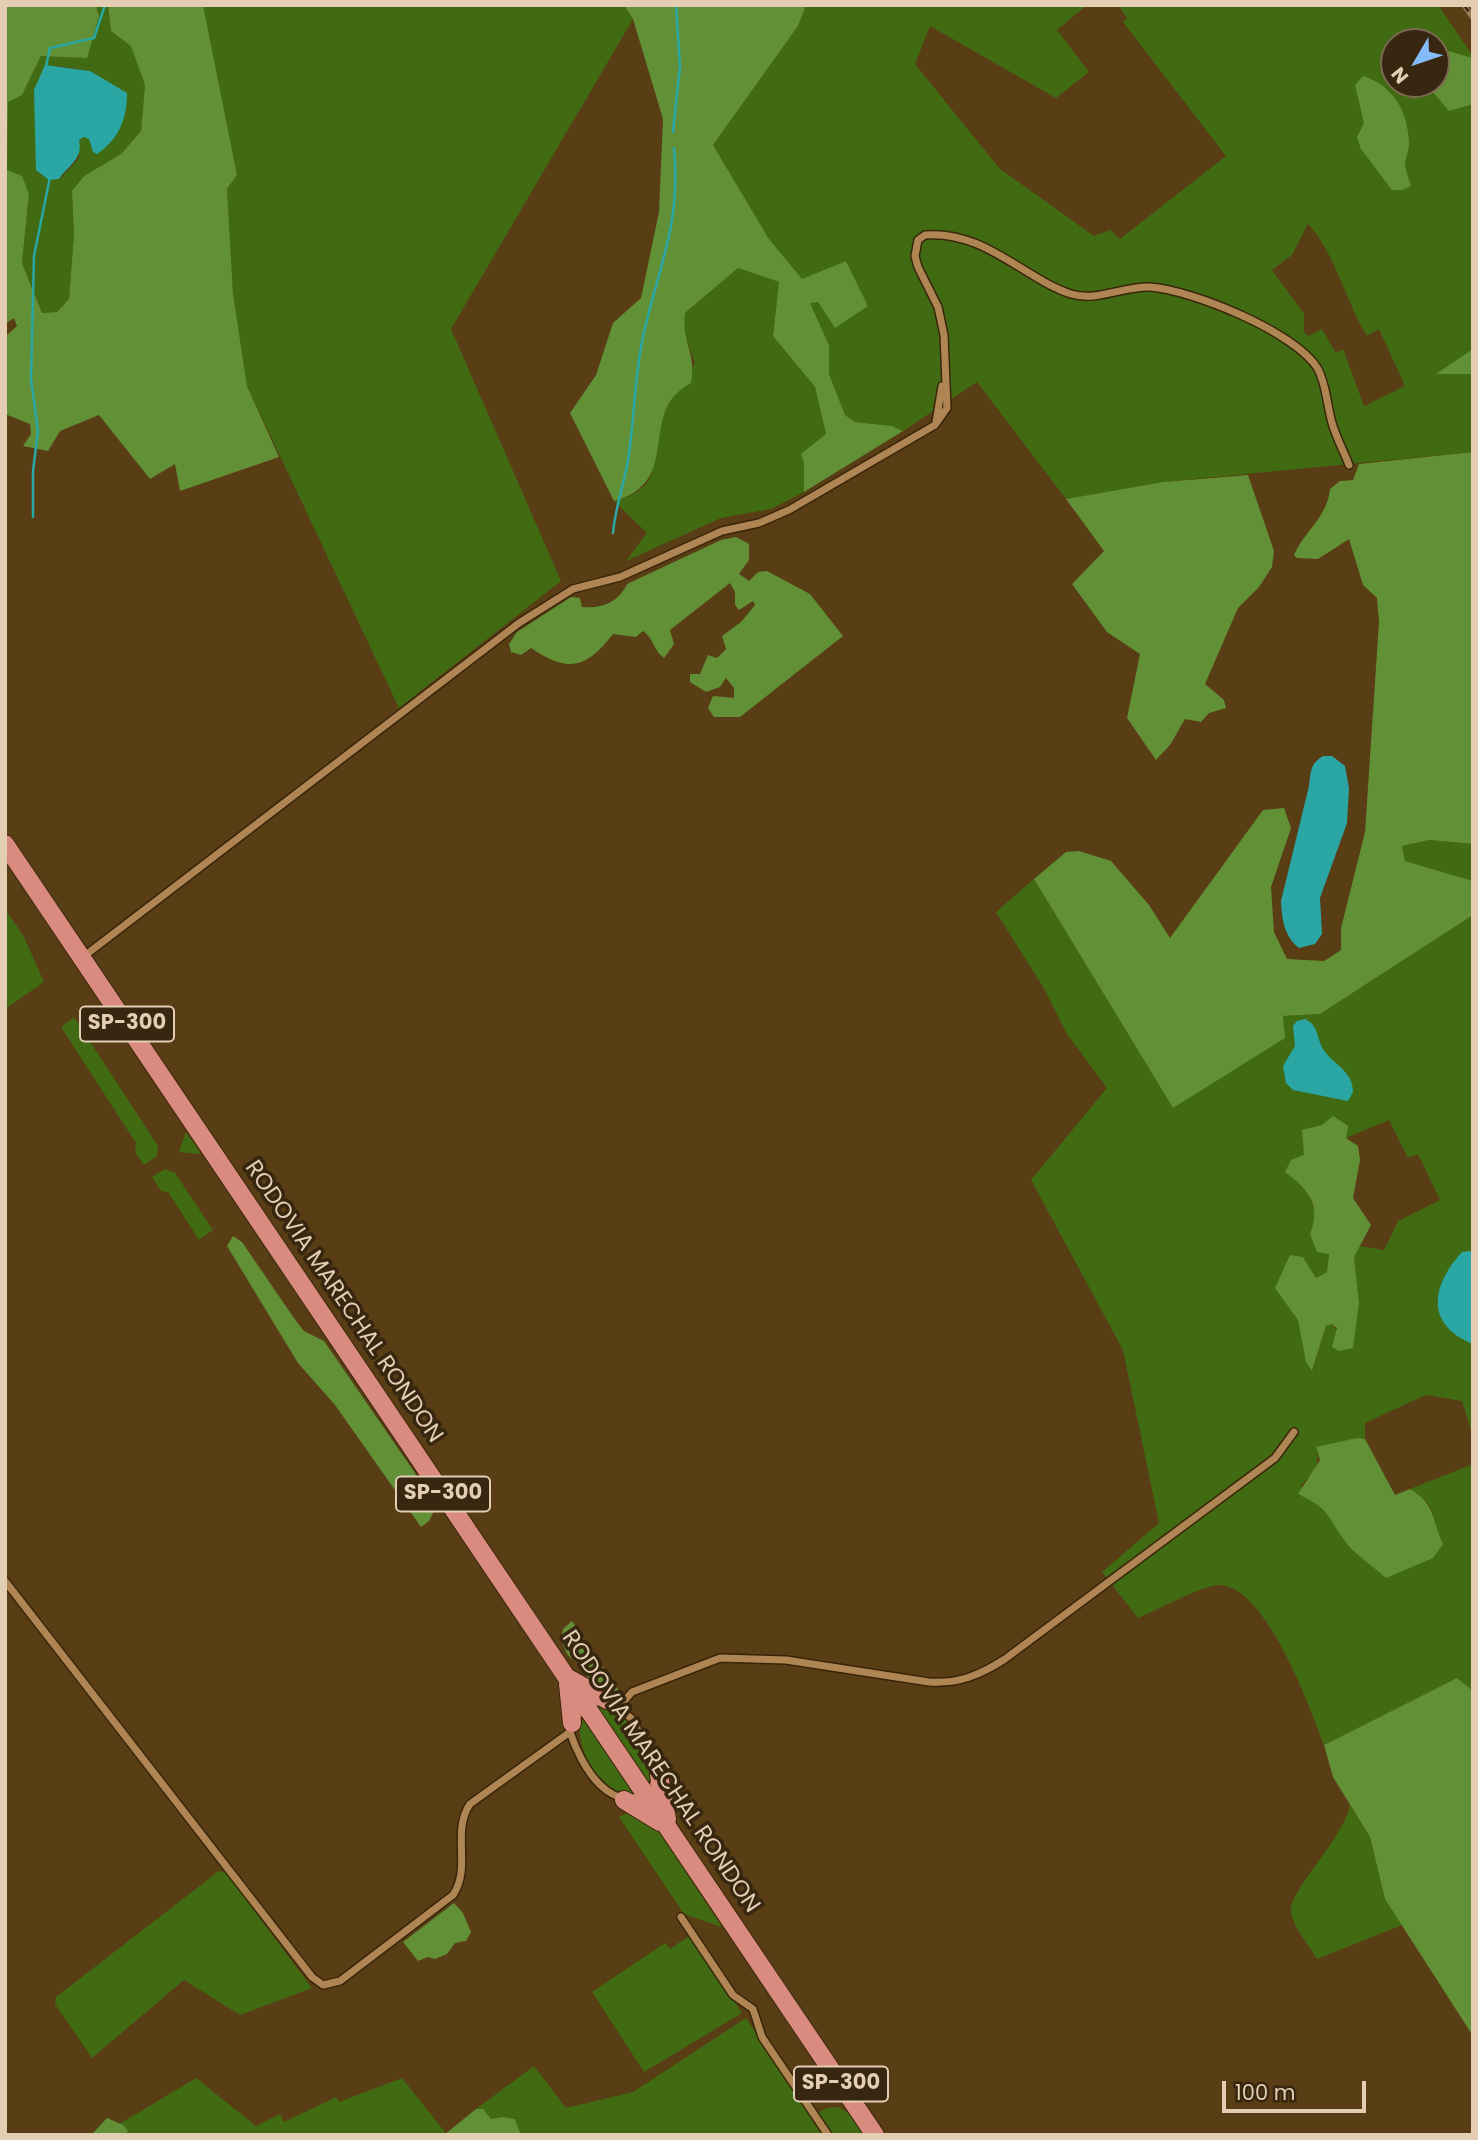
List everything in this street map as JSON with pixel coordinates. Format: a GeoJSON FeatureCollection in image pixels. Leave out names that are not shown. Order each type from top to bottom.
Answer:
{"type":"FeatureCollection","features":[{"type":"Feature","properties":{"kind":"main road","name":"RODOVIA MARECHAL RONDON"},"geometry":{"type":"LineString","coordinates":[[5,844],[875,2135]]}},
{"type":"Feature","properties":{"kind":"main road"},"geometry":{"type":"LineString","coordinates":[[567,1677],[613,1704]]}},
{"type":"Feature","properties":{"kind":"main road"},"geometry":{"type":"LineString","coordinates":[[567,1677],[571,1727]]}},
{"type":"Feature","properties":{"kind":"main road"},"geometry":{"type":"LineString","coordinates":[[659,1775],[670,1829]]}},
{"type":"Feature","properties":{"kind":"main road"},"geometry":{"type":"LineString","coordinates":[[624,1800],[670,1829]]}},
{"type":"Feature","properties":{"kind":"street"},"geometry":{"type":"LineString","coordinates":[[82,958],[549,602],[573,589],[632,573],[722,531],[759,523],[789,510],[935,425],[947,408],[942,321],[915,256],[918,240],[925,235],[961,240],[1000,253],[1057,288],[1076,295],[1106,294],[1139,287],[1170,290],[1243,318],[1291,342],[1306,354],[1320,373],[1334,428],[1349,465]]}},
{"type":"Feature","properties":{"kind":"street"},"geometry":{"type":"LineString","coordinates":[[5,1581],[207,1838],[312,1977],[327,1986],[340,1981],[453,1895],[461,1875],[461,1820],[470,1804],[571,1727],[586,1706],[613,1704],[632,1692],[720,1658],[786,1660],[929,1682],[946,1683],[970,1678],[1005,1659],[1275,1458],[1294,1432]]}},
{"type":"Feature","properties":{"kind":"street"},"geometry":{"type":"LineString","coordinates":[[571,1727],[576,1748],[603,1789],[624,1800],[646,1794],[659,1775],[659,1766],[653,1751],[631,1718],[613,1704]]}},
{"type":"Feature","properties":{"kind":"street"},"geometry":{"type":"LineString","coordinates":[[681,1917],[733,1996],[752,2009],[762,2037],[828,2135]]}},
{"type":"Feature","properties":{"kind":"green space"},"geometry":{"type":"Polygon","coordinates":[[[5,5],[96,5],[99,16],[87,58],[41,56],[22,95],[8,102],[7,170],[22,176],[29,194],[22,263],[42,313],[57,312],[69,299],[74,234],[72,191],[84,176],[121,154],[141,131],[145,85],[131,46],[111,31],[108,5],[203,5],[237,175],[227,189],[233,293],[247,386],[279,457],[180,491],[175,464],[150,479],[99,415],[60,431],[48,451],[23,446],[31,434],[30,424],[5,414],[5,337],[17,326],[14,318],[5,324],[5,5]]]}},
{"type":"Feature","properties":{"kind":"green space"},"geometry":{"type":"Polygon","coordinates":[[[96,5],[108,5],[111,31],[131,45],[145,85],[141,131],[121,154],[84,176],[72,191],[74,234],[69,299],[57,312],[42,313],[22,263],[29,194],[7,170],[8,101],[22,95],[41,56],[99,16],[96,5]],[[57,66],[34,90],[35,104],[60,179],[79,158],[79,140],[85,137],[89,139],[90,71],[57,66]]]}},
{"type":"Feature","properties":{"kind":"green space"},"geometry":{"type":"Polygon","coordinates":[[[203,5],[624,5],[633,19],[451,329],[561,581],[399,708],[247,386],[233,293],[227,189],[237,175],[203,5]]]}},
{"type":"Feature","properties":{"kind":"green space"},"geometry":{"type":"Polygon","coordinates":[[[624,5],[806,5],[798,26],[713,145],[769,239],[802,279],[846,261],[868,306],[835,328],[818,302],[810,303],[829,345],[829,374],[845,415],[855,422],[892,426],[903,431],[804,492],[804,462],[801,454],[826,434],[815,387],[773,336],[779,282],[738,268],[685,313],[685,332],[692,363],[691,383],[675,396],[665,411],[655,463],[648,479],[635,492],[614,501],[570,413],[596,375],[613,323],[641,298],[659,212],[663,119],[633,19],[624,5]]]}},
{"type":"Feature","properties":{"kind":"green space"},"geometry":{"type":"Polygon","coordinates":[[[806,5],[1087,5],[1057,30],[1089,72],[1056,98],[930,26],[915,64],[999,168],[1094,236],[1110,230],[1120,239],[1226,156],[1123,22],[1127,18],[1118,5],[1438,5],[1473,56],[1473,452],[1163,482],[1066,499],[977,382],[903,431],[892,426],[855,422],[845,415],[829,374],[829,345],[809,302],[868,306],[846,261],[802,280],[769,239],[713,145],[798,26],[806,5]],[[1308,224],[1292,255],[1272,270],[1304,314],[1304,332],[1308,336],[1322,329],[1336,353],[1343,349],[1364,406],[1405,386],[1379,329],[1367,336],[1333,262],[1308,224]]]}},
{"type":"Feature","properties":{"kind":"green space"},"geometry":{"type":"Polygon","coordinates":[[[1450,52],[1473,58],[1473,104],[1449,111],[1438,98],[1450,98],[1450,52]]]}},
{"type":"Feature","properties":{"kind":"green space"},"geometry":{"type":"Polygon","coordinates":[[[1363,76],[1374,80],[1380,84],[1380,98],[1394,98],[1402,111],[1409,143],[1405,165],[1411,186],[1392,190],[1361,149],[1357,137],[1364,123],[1355,85],[1363,76]]]}},
{"type":"Feature","properties":{"kind":"green space"},"geometry":{"type":"Polygon","coordinates":[[[738,268],[779,282],[773,336],[815,387],[826,434],[804,462],[804,492],[771,509],[721,518],[626,561],[647,533],[614,501],[640,490],[647,483],[653,466],[660,422],[695,363],[683,330],[685,313],[738,268]]]}},
{"type":"Feature","properties":{"kind":"green space"},"geometry":{"type":"Polygon","coordinates":[[[1473,349],[1473,374],[1436,374],[1473,349]]]}},
{"type":"Feature","properties":{"kind":"green space"},"geometry":{"type":"Polygon","coordinates":[[[1473,452],[1473,844],[1429,840],[1402,846],[1405,861],[1473,881],[1473,915],[1320,1014],[1283,1016],[1285,1038],[1173,1108],[1034,879],[1066,852],[1079,851],[1111,861],[1149,905],[1170,938],[1263,810],[1284,808],[1291,828],[1271,887],[1274,932],[1287,959],[1324,961],[1341,950],[1341,928],[1365,832],[1379,622],[1377,598],[1363,585],[1349,539],[1318,559],[1297,558],[1294,555],[1325,508],[1330,489],[1340,481],[1353,480],[1359,464],[1473,452]]]}},
{"type":"Feature","properties":{"kind":"green space"},"geometry":{"type":"Polygon","coordinates":[[[1248,475],[1274,551],[1272,567],[1259,587],[1238,608],[1205,684],[1224,700],[1226,708],[1209,713],[1201,722],[1185,719],[1170,745],[1156,760],[1127,718],[1140,654],[1107,632],[1072,584],[1104,551],[1066,499],[1163,482],[1248,475]]]}},
{"type":"Feature","properties":{"kind":"green space"},"geometry":{"type":"Polygon","coordinates":[[[736,537],[749,544],[749,560],[739,574],[749,581],[758,572],[767,571],[810,594],[843,636],[740,717],[714,717],[708,708],[713,696],[734,698],[734,688],[726,678],[720,687],[706,692],[690,682],[690,674],[700,674],[708,655],[717,658],[726,649],[722,636],[741,622],[755,605],[753,601],[739,610],[735,605],[735,592],[730,583],[670,630],[674,644],[664,658],[643,631],[636,637],[613,634],[594,654],[576,664],[556,661],[531,648],[521,655],[511,652],[509,644],[517,632],[571,597],[580,598],[582,607],[609,603],[627,584],[721,540],[736,537]]]}},
{"type":"Feature","properties":{"kind":"green space"},"geometry":{"type":"Polygon","coordinates":[[[1429,840],[1473,844],[1473,881],[1405,861],[1402,846],[1429,840]]]}},
{"type":"Feature","properties":{"kind":"green space"},"geometry":{"type":"Polygon","coordinates":[[[1034,879],[1173,1108],[1283,1016],[1320,1014],[1473,915],[1473,1437],[1462,1401],[1426,1395],[1365,1423],[1365,1439],[1316,1447],[1315,1468],[1301,1486],[1335,1522],[1344,1541],[1435,1526],[1428,1504],[1410,1489],[1473,1464],[1473,1691],[1457,1678],[1324,1745],[1284,1651],[1253,1604],[1236,1590],[1211,1586],[1138,1618],[1102,1572],[1159,1523],[1123,1350],[1031,1180],[1107,1088],[1067,1034],[1043,987],[996,912],[1034,879]],[[1389,1120],[1346,1138],[1307,1189],[1329,1254],[1327,1272],[1316,1278],[1303,1257],[1298,1320],[1313,1370],[1326,1326],[1331,1324],[1352,1348],[1359,1303],[1354,1257],[1359,1246],[1384,1250],[1398,1221],[1440,1200],[1418,1154],[1408,1158],[1389,1120]]]}},
{"type":"Feature","properties":{"kind":"green space"},"geometry":{"type":"Polygon","coordinates":[[[5,909],[24,937],[44,982],[5,1009],[5,909]]]}},
{"type":"Feature","properties":{"kind":"green space"},"geometry":{"type":"Polygon","coordinates":[[[74,1017],[158,1146],[157,1156],[144,1165],[135,1152],[136,1143],[61,1027],[74,1017]]]}},
{"type":"Feature","properties":{"kind":"green space"},"geometry":{"type":"Polygon","coordinates":[[[1333,1116],[1348,1126],[1346,1138],[1358,1146],[1360,1160],[1353,1198],[1371,1225],[1354,1257],[1359,1303],[1353,1348],[1339,1351],[1332,1347],[1337,1328],[1331,1324],[1326,1326],[1312,1371],[1306,1362],[1298,1320],[1275,1288],[1290,1255],[1303,1257],[1316,1278],[1327,1272],[1329,1254],[1317,1252],[1310,1234],[1314,1214],[1311,1198],[1285,1172],[1291,1160],[1304,1155],[1302,1130],[1322,1125],[1333,1116]]]}},
{"type":"Feature","properties":{"kind":"green space"},"geometry":{"type":"Polygon","coordinates":[[[186,1132],[200,1152],[199,1154],[179,1152],[186,1132]]]}},
{"type":"Feature","properties":{"kind":"green space"},"geometry":{"type":"Polygon","coordinates":[[[165,1169],[175,1173],[213,1230],[199,1240],[168,1192],[161,1191],[152,1177],[165,1169]]]}},
{"type":"Feature","properties":{"kind":"green space"},"geometry":{"type":"Polygon","coordinates":[[[233,1236],[242,1242],[304,1331],[324,1341],[415,1473],[435,1509],[429,1521],[421,1527],[335,1405],[298,1363],[227,1246],[233,1236]]]}},
{"type":"Feature","properties":{"kind":"green space"},"geometry":{"type":"Polygon","coordinates":[[[1357,1438],[1365,1439],[1395,1495],[1410,1489],[1425,1501],[1443,1544],[1433,1558],[1386,1578],[1348,1545],[1321,1508],[1298,1494],[1320,1460],[1316,1447],[1357,1438]]]}},
{"type":"Feature","properties":{"kind":"green space"},"geometry":{"type":"Polygon","coordinates":[[[572,1621],[621,1694],[611,1697],[592,1687],[581,1664],[568,1655],[562,1635],[563,1629],[572,1621]]]}},
{"type":"Feature","properties":{"kind":"green space"},"geometry":{"type":"Polygon","coordinates":[[[1457,1678],[1473,1691],[1473,2036],[1385,1899],[1370,1837],[1333,1777],[1324,1745],[1457,1678]]]}},
{"type":"Feature","properties":{"kind":"green space"},"geometry":{"type":"Polygon","coordinates":[[[603,1705],[611,1707],[628,1720],[643,1739],[653,1759],[655,1769],[651,1783],[633,1795],[614,1792],[605,1786],[583,1750],[581,1722],[603,1705]]]}},
{"type":"Feature","properties":{"kind":"green space"},"geometry":{"type":"Polygon","coordinates":[[[1350,1805],[1370,1837],[1385,1899],[1402,1925],[1317,1959],[1295,1924],[1291,1912],[1292,1903],[1337,1834],[1350,1805]]]}},
{"type":"Feature","properties":{"kind":"green space"},"geometry":{"type":"Polygon","coordinates":[[[630,1812],[661,1835],[722,1927],[684,1914],[619,1817],[630,1812]]]}},
{"type":"Feature","properties":{"kind":"green space"},"geometry":{"type":"Polygon","coordinates":[[[219,1871],[226,1873],[312,1988],[240,2015],[184,1980],[92,2058],[55,2004],[56,1997],[219,1871]]]}},
{"type":"Feature","properties":{"kind":"green space"},"geometry":{"type":"Polygon","coordinates":[[[454,1903],[463,1913],[471,1932],[466,1941],[455,1943],[447,1954],[435,1959],[428,1957],[418,1961],[403,1942],[454,1903]]]}},
{"type":"Feature","properties":{"kind":"green space"},"geometry":{"type":"Polygon","coordinates":[[[689,1936],[742,2013],[644,2072],[592,1992],[665,1943],[670,1949],[689,1936]]]}},
{"type":"Feature","properties":{"kind":"green space"},"geometry":{"type":"Polygon","coordinates":[[[746,2018],[812,2117],[826,2108],[839,2107],[851,2115],[864,2135],[521,2135],[515,2119],[491,2119],[483,2109],[476,2109],[534,2066],[566,2108],[633,2092],[746,2018]]]}},
{"type":"Feature","properties":{"kind":"green space"},"geometry":{"type":"Polygon","coordinates":[[[196,2078],[256,2126],[280,2114],[284,2122],[336,2097],[339,2102],[402,2078],[445,2132],[444,2135],[101,2135],[196,2078]]]}},
{"type":"Feature","properties":{"kind":"green space"},"geometry":{"type":"Polygon","coordinates":[[[476,2109],[483,2109],[491,2119],[515,2119],[521,2135],[444,2135],[476,2109]]]}},
{"type":"Feature","properties":{"kind":"green space"},"geometry":{"type":"Polygon","coordinates":[[[107,2118],[123,2125],[128,2131],[125,2135],[91,2135],[107,2118]]]}},
{"type":"Feature","properties":{"kind":"water"},"geometry":{"type":"Polygon","coordinates":[[[45,65],[90,71],[127,93],[123,120],[111,142],[97,154],[93,152],[89,139],[84,137],[79,140],[80,147],[75,161],[59,179],[49,180],[36,170],[34,90],[45,65]]]}},
{"type":"Feature","properties":{"kind":"water"},"geometry":{"type":"Polygon","coordinates":[[[1323,756],[1332,756],[1345,766],[1349,788],[1347,823],[1320,898],[1322,934],[1315,944],[1299,948],[1285,927],[1281,901],[1312,768],[1323,756]]]}},
{"type":"Feature","properties":{"kind":"water"},"geometry":{"type":"Polygon","coordinates":[[[1305,1019],[1316,1029],[1325,1052],[1350,1079],[1353,1092],[1348,1101],[1293,1090],[1286,1083],[1283,1066],[1295,1046],[1293,1026],[1297,1021],[1305,1019]]]}},
{"type":"Feature","properties":{"kind":"water"},"geometry":{"type":"Polygon","coordinates":[[[1462,1252],[1473,1253],[1473,1344],[1457,1336],[1446,1326],[1438,1303],[1444,1277],[1462,1252]]]}},
{"type":"Feature","properties":{"kind":"waterway"},"geometry":{"type":"LineString","coordinates":[[46,66],[50,48],[94,38],[105,5]]}},
{"type":"Feature","properties":{"kind":"waterway"},"geometry":{"type":"LineString","coordinates":[[673,132],[680,66],[676,5]]}},
{"type":"Feature","properties":{"kind":"waterway"},"geometry":{"type":"LineString","coordinates":[[613,533],[628,460],[641,348],[672,221],[675,199],[674,148]]}},
{"type":"Feature","properties":{"kind":"waterway"},"geometry":{"type":"LineString","coordinates":[[33,517],[33,471],[38,431],[31,379],[34,256],[50,177]]}},
{"type":"Feature","properties":{"kind":"railway"},"geometry":{"type":"LineString","coordinates":[[1464,5],[1473,18]]}}]}
